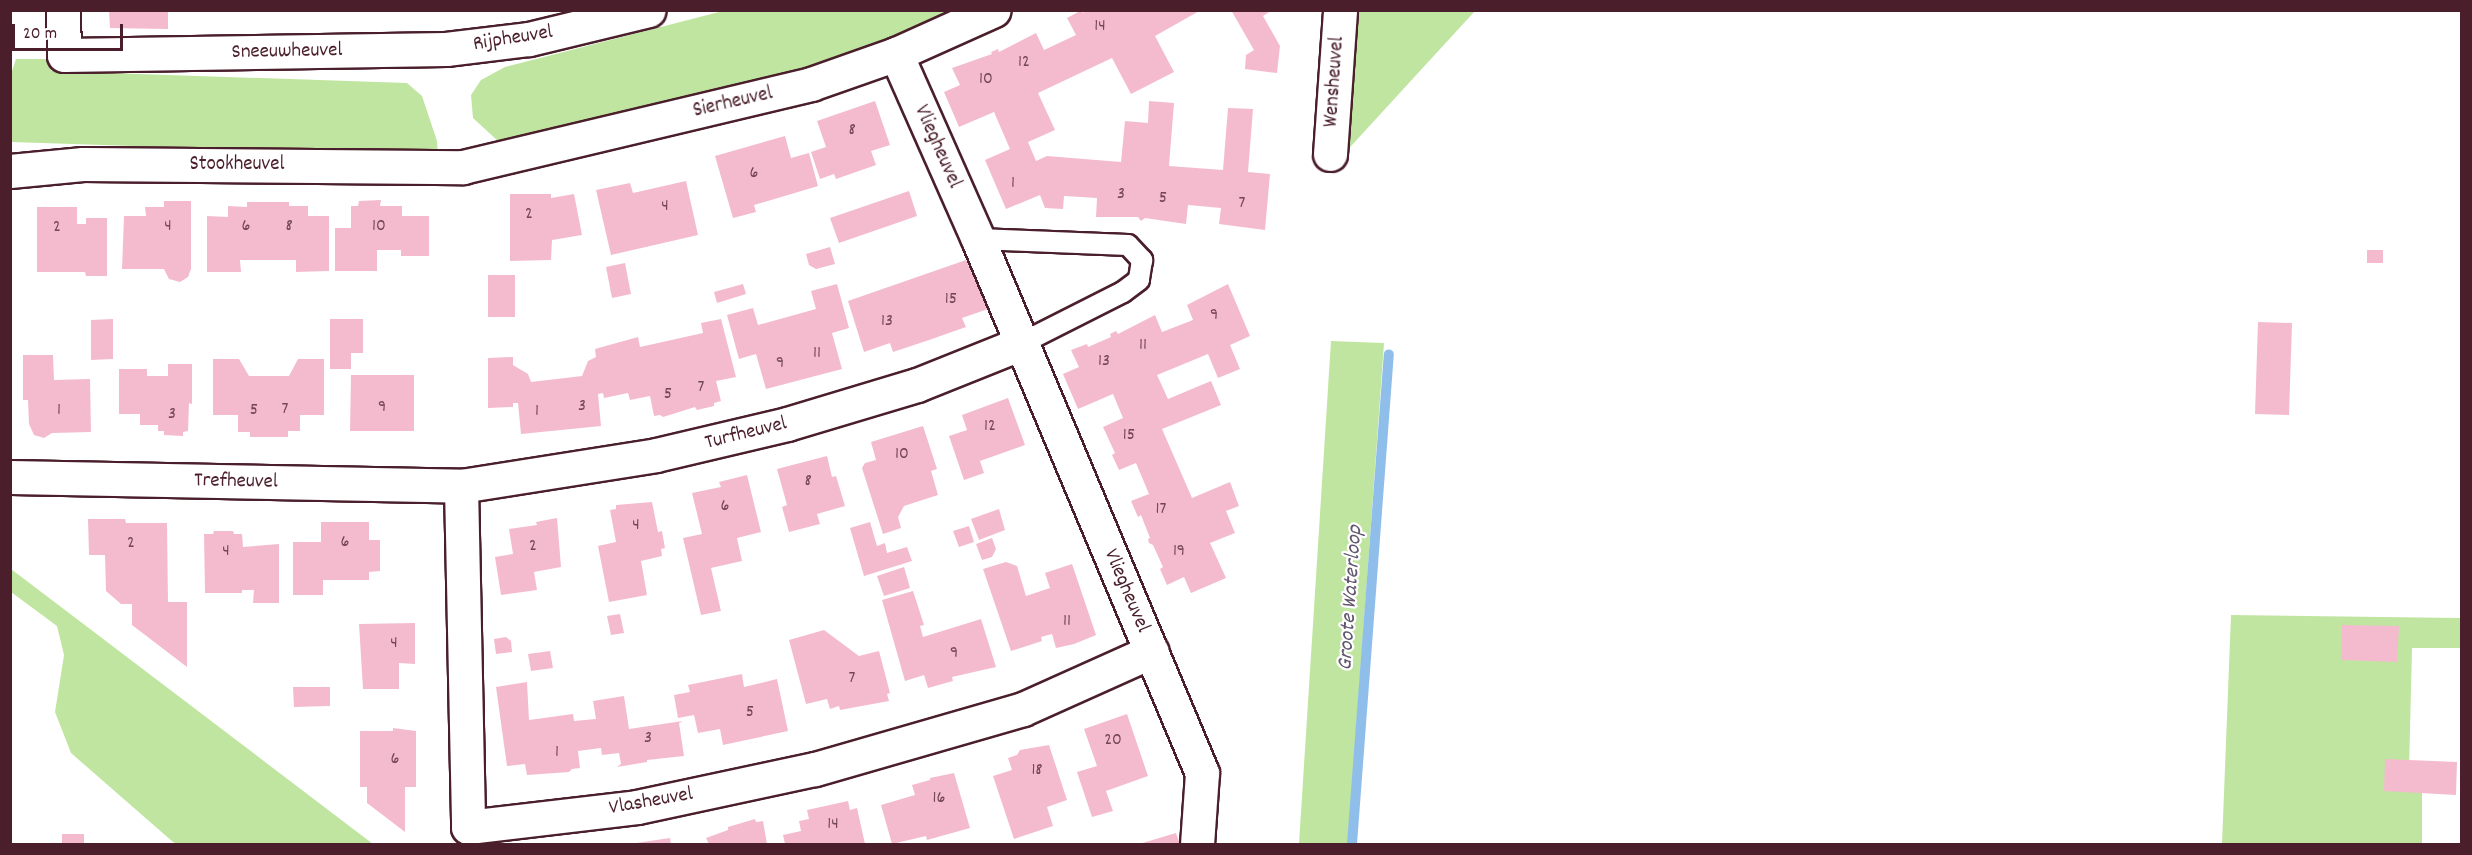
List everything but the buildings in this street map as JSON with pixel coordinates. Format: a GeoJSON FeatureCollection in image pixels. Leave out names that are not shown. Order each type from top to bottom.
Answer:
{"type":"FeatureCollection","features":[{"type":"Feature","properties":{"kind":"street","name":"Sneeuwheuvel"},"geometry":{"type":"LineString","coordinates":[[63,10],[64,55],[446,49]]}},
{"type":"Feature","properties":{"kind":"street","name":"Rijpheuvel"},"geometry":{"type":"LineString","coordinates":[[446,49],[529,39],[649,10]]}},
{"type":"Feature","properties":{"kind":"street","name":"Sierheuvel"},"geometry":{"type":"LineString","coordinates":[[463,167],[812,84],[896,54],[994,10]]}},
{"type":"Feature","properties":{"kind":"street","name":"Wensheuvel"},"geometry":{"type":"LineString","coordinates":[[1330,154],[1340,10]]}},
{"type":"Feature","properties":{"kind":"street","name":"Vliegheuvel"},"geometry":{"type":"LineString","coordinates":[[896,54],[978,239],[1202,773],[1197,844]]}},
{"type":"Feature","properties":{"kind":"street","name":"Stookheuvel"},"geometry":{"type":"LineString","coordinates":[[10,171],[83,164],[463,167]]}},
{"type":"Feature","properties":{"kind":"street","name":"Turfheuvel"},"geometry":{"type":"LineString","coordinates":[[461,486],[656,455],[788,424],[917,385],[1022,343]]}},
{"type":"Feature","properties":{"kind":"street","name":"Trefheuvel"},"geometry":{"type":"LineString","coordinates":[[10,477],[461,486]]}},
{"type":"Feature","properties":{"kind":"street","name":"Vlasheuvel"},"geometry":{"type":"LineString","coordinates":[[461,486],[468,827],[637,807],[815,769],[1023,709],[1152,651]]}},
{"type":"Feature","properties":{"kind":"lane"},"geometry":{"type":"LineString","coordinates":[[978,239],[1128,245],[1142,260],[1139,280],[1123,292],[1022,343]]}},
{"type":"Feature","properties":{"kind":"green space"},"geometry":{"type":"Polygon","coordinates":[[[723,11],[957,11],[914,31],[808,66],[689,100],[498,141],[473,118],[471,95],[481,80],[505,67],[723,11]]]}},
{"type":"Feature","properties":{"kind":"green space"},"geometry":{"type":"Polygon","coordinates":[[[1348,11],[1475,11],[1341,157],[1348,11]]]}},
{"type":"Feature","properties":{"kind":"green space"},"geometry":{"type":"Polygon","coordinates":[[[16,59],[46,59],[51,71],[407,83],[422,96],[437,141],[438,156],[11,142],[10,77],[16,59]]]}},
{"type":"Feature","properties":{"kind":"green space"},"geometry":{"type":"Polygon","coordinates":[[[1331,341],[1384,343],[1348,844],[1299,844],[1331,341]]]}},
{"type":"Feature","properties":{"kind":"green space"},"geometry":{"type":"Polygon","coordinates":[[[10,569],[373,844],[178,844],[173,842],[71,753],[55,712],[64,655],[57,626],[11,592],[10,569]]]}},
{"type":"Feature","properties":{"kind":"green space"},"geometry":{"type":"Polygon","coordinates":[[[2231,615],[2461,618],[2461,648],[2412,648],[2409,770],[2422,771],[2422,844],[2222,844],[2231,615]]]}},
{"type":"Feature","properties":{"kind":"waterway","name":"Groote Waterloop"},"geometry":{"type":"LineString","coordinates":[[1352,844],[1389,354]]}}]}
